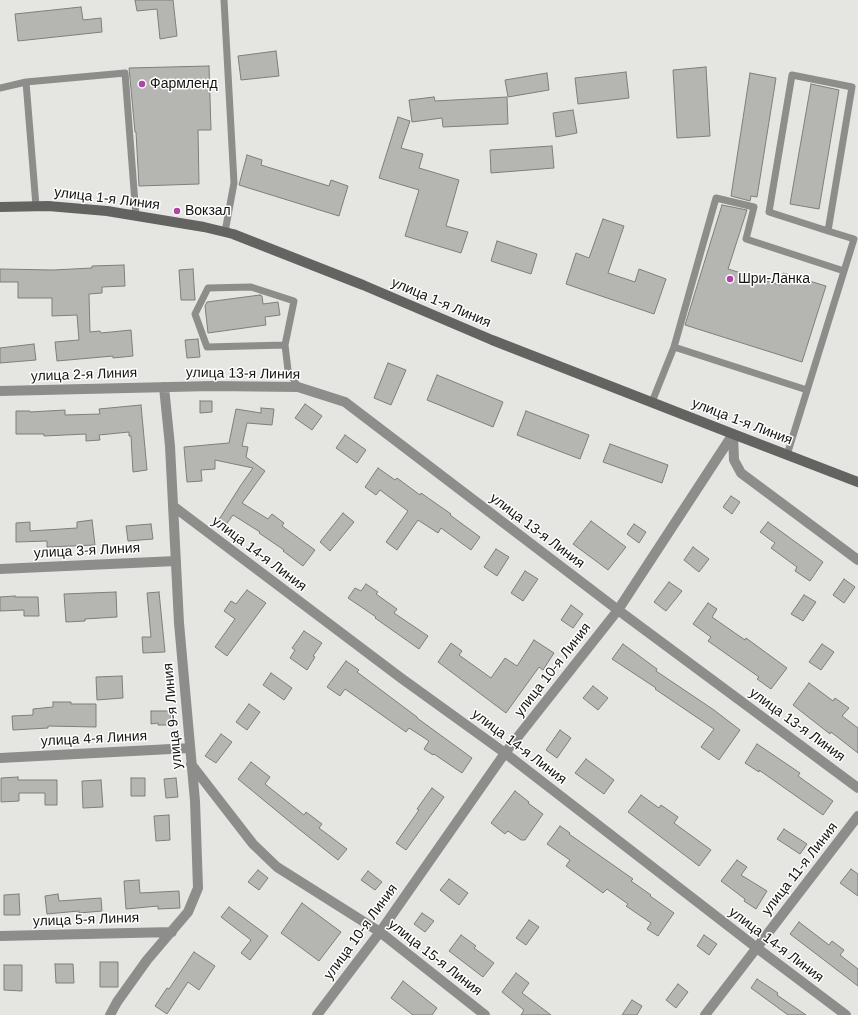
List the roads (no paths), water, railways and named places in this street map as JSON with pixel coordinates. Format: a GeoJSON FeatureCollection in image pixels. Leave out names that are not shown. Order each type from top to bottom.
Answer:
{"type":"FeatureCollection","features":[{"type":"Feature","properties":{"kind":"main road","name":"улица 1-я Линия"},"geometry":{"type":"LineString","coordinates":[[0,207],[48,206],[107,211],[204,227],[225,232],[301,260],[492,340],[858,482]]}},
{"type":"Feature","properties":{"kind":"street","name":"улица 13-я Линия"},"geometry":{"type":"LineString","coordinates":[[166,387],[298,387],[345,402],[618,610],[858,788]]}},
{"type":"Feature","properties":{"kind":"street","name":"улица 2-я Линия"},"geometry":{"type":"LineString","coordinates":[[0,391],[166,387]]}},
{"type":"Feature","properties":{"kind":"street","name":"улица 9-я Линия"},"geometry":{"type":"LineString","coordinates":[[110,1015],[147,960],[188,912],[198,888],[195,801],[180,623],[166,387]]}},
{"type":"Feature","properties":{"kind":"street","name":"улица 10-я Линия"},"geometry":{"type":"LineString","coordinates":[[317,1015],[380,932],[505,753],[618,610],[733,434]]}},
{"type":"Feature","properties":{"kind":"street"},"geometry":{"type":"LineString","coordinates":[[733,434],[734,460],[741,473],[858,560]]}},
{"type":"Feature","properties":{"kind":"street","name":"улица 14-я Линия"},"geometry":{"type":"LineString","coordinates":[[173,506],[401,678],[505,753],[846,1015]]}},
{"type":"Feature","properties":{"kind":"street","name":"улица 3-я Линия"},"geometry":{"type":"LineString","coordinates":[[0,569],[176,561]]}},
{"type":"Feature","properties":{"kind":"street","name":"улица 4-я Линия"},"geometry":{"type":"LineString","coordinates":[[0,758],[190,748]]}},
{"type":"Feature","properties":{"kind":"street","name":"улица 15-я Линия"},"geometry":{"type":"LineString","coordinates":[[192,764],[253,844],[277,867],[380,932],[485,1015]]}},
{"type":"Feature","properties":{"kind":"street","name":"улица 11-я Линия"},"geometry":{"type":"LineString","coordinates":[[705,1015],[858,816]]}},
{"type":"Feature","properties":{"kind":"street","name":"улица 5-я Линия"},"geometry":{"type":"LineString","coordinates":[[0,936],[172,932]]}},
{"type":"Feature","properties":{"kind":"lane"},"geometry":{"type":"LineString","coordinates":[[224,0],[234,183],[225,232]]}},
{"type":"Feature","properties":{"kind":"lane"},"geometry":{"type":"LineString","coordinates":[[0,88],[26,82],[125,73],[136,216]]}},
{"type":"Feature","properties":{"kind":"lane"},"geometry":{"type":"LineString","coordinates":[[787,455],[854,239],[828,231],[768,212],[792,75],[852,87],[828,231]]}},
{"type":"Feature","properties":{"kind":"lane"},"geometry":{"type":"LineString","coordinates":[[26,82],[36,206]]}},
{"type":"Feature","properties":{"kind":"lane"},"geometry":{"type":"LineString","coordinates":[[652,402],[674,347],[716,198],[754,207],[746,239],[844,271]]}},
{"type":"Feature","properties":{"kind":"lane"},"geometry":{"type":"LineString","coordinates":[[285,345],[207,347],[195,314],[208,288],[251,286],[294,301],[285,345],[288,370],[298,387]]}},
{"type":"Feature","properties":{"kind":"lane"},"geometry":{"type":"LineString","coordinates":[[674,347],[807,390]]}},
{"type":"Feature","properties":{"kind":"place","name":"Фармленд"},"geometry":{"type":"Point","coordinates":[142,84]}},
{"type":"Feature","properties":{"kind":"place","name":"Вокзал"},"geometry":{"type":"Point","coordinates":[177,211]}},
{"type":"Feature","properties":{"kind":"place","name":"Шри-Ланка"},"geometry":{"type":"Point","coordinates":[730,279]}}]}
